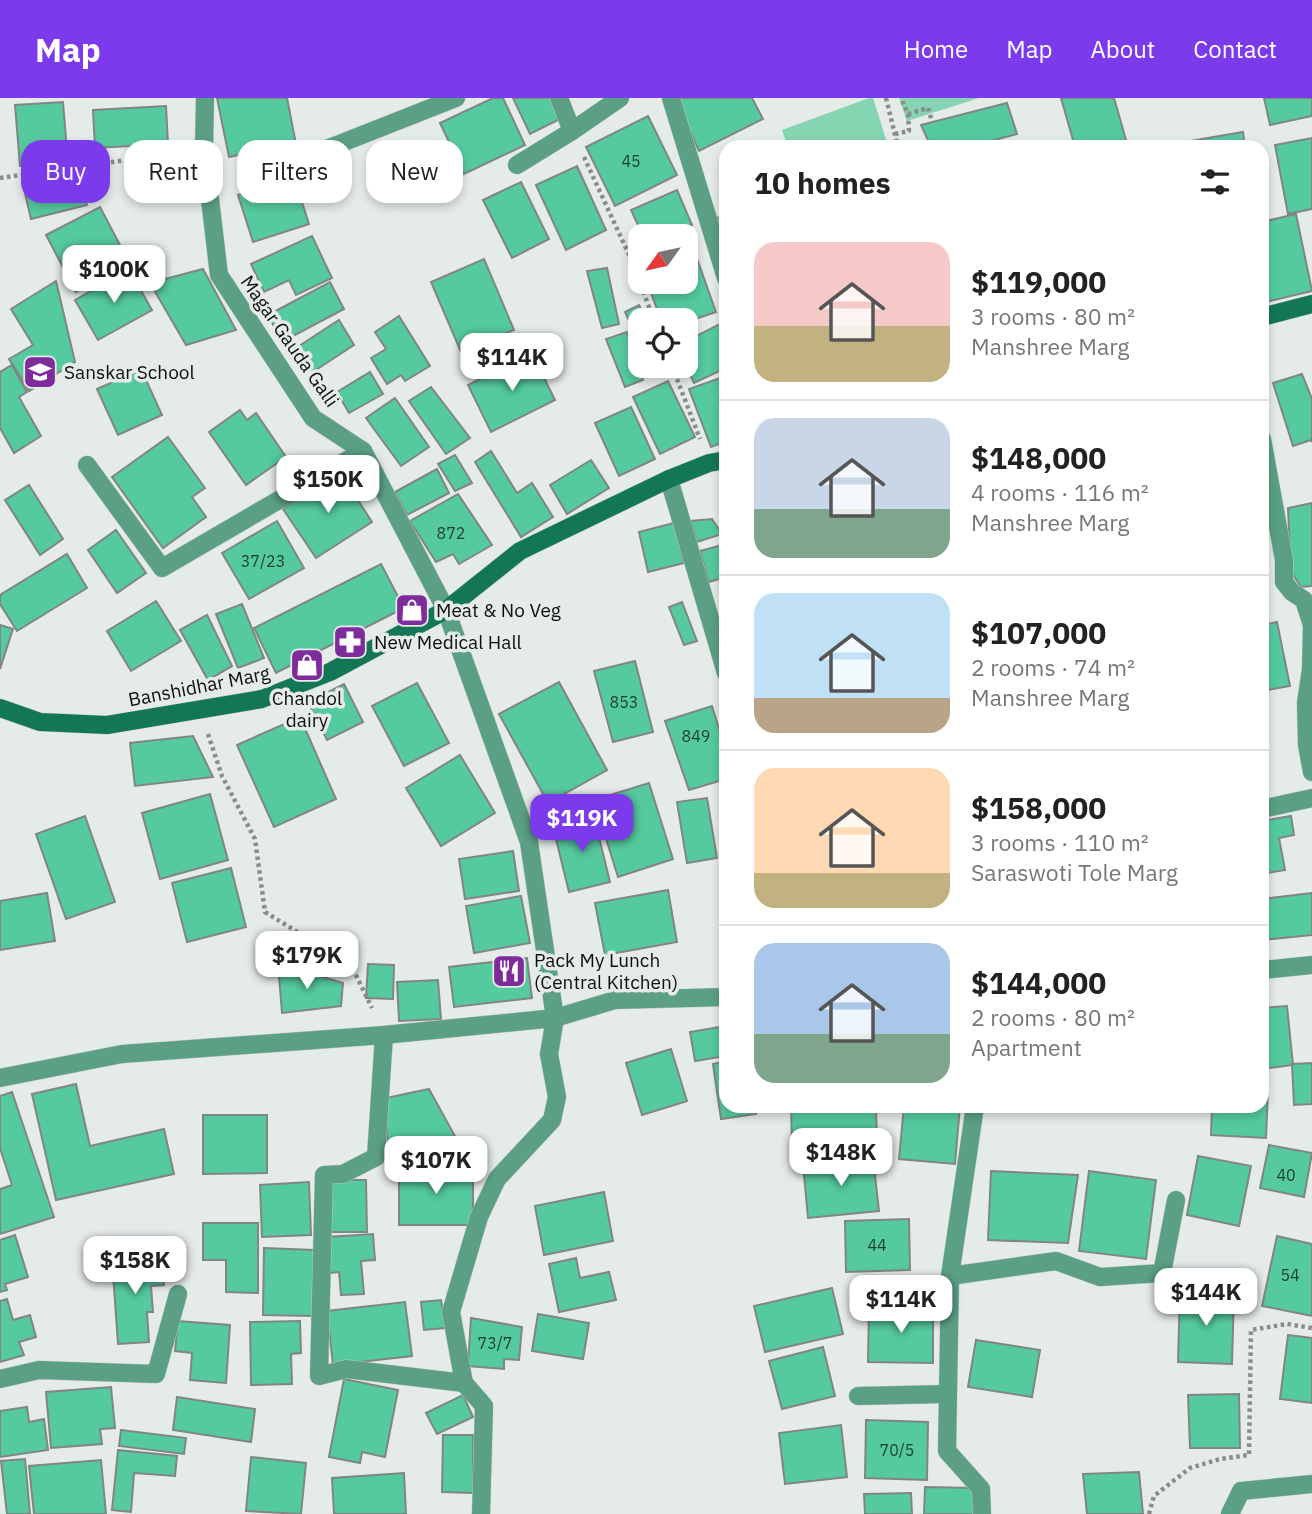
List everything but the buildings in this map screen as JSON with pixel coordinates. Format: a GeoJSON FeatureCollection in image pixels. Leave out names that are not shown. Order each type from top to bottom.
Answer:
{"type":"FeatureCollection","features":[{"type":"Feature","properties":{"kind":"main road"},"geometry":{"type":"LineString","coordinates":[[1269,315],[1312,304]]}},
{"type":"Feature","properties":{"kind":"main road","name":"Banshidhar Marg"},"geometry":{"type":"LineString","coordinates":[[0,708],[40,722],[107,724],[262,699],[330,672],[446,610],[520,551],[669,478],[717,461]]}},
{"type":"Feature","properties":{"kind":"street","name":"Magar Gauda Galli"},"geometry":{"type":"LineString","coordinates":[[204,140],[205,98]]}},
{"type":"Feature","properties":{"kind":"street"},"geometry":{"type":"LineString","coordinates":[[349,140],[456,98]]}},
{"type":"Feature","properties":{"kind":"street"},"geometry":{"type":"LineString","coordinates":[[559,98],[572,131]]}},
{"type":"Feature","properties":{"kind":"street"},"geometry":{"type":"LineString","coordinates":[[517,165],[620,98]]}},
{"type":"Feature","properties":{"kind":"street"},"geometry":{"type":"LineString","coordinates":[[671,98],[719,255]]}},
{"type":"Feature","properties":{"kind":"street","name":"Magar Gauda Galli"},"geometry":{"type":"LineString","coordinates":[[210,203],[219,275],[313,418],[363,451],[446,610],[529,842],[555,1018],[549,1054],[557,1097],[552,1120],[497,1179],[479,1217],[451,1312],[464,1383]]}},
{"type":"Feature","properties":{"kind":"street"},"geometry":{"type":"LineString","coordinates":[[87,465],[162,568],[363,451]]}},
{"type":"Feature","properties":{"kind":"street"},"geometry":{"type":"LineString","coordinates":[[669,478],[719,649]]}},
{"type":"Feature","properties":{"kind":"street"},"geometry":{"type":"LineString","coordinates":[[1269,478],[1284,561],[1284,582],[1304,600],[1312,625],[1311,669],[1306,703],[1307,745],[1312,772]]}},
{"type":"Feature","properties":{"kind":"street"},"geometry":{"type":"LineString","coordinates":[[1269,807],[1312,798]]}},
{"type":"Feature","properties":{"kind":"street"},"geometry":{"type":"LineString","coordinates":[[1269,969],[1312,965]]}},
{"type":"Feature","properties":{"kind":"street"},"geometry":{"type":"LineString","coordinates":[[0,1078],[122,1054],[384,1035],[555,1018],[615,1000],[719,997]]}},
{"type":"Feature","properties":{"kind":"street"},"geometry":{"type":"LineString","coordinates":[[384,1035],[376,1157],[343,1174],[324,1175],[319,1376],[346,1369],[464,1383],[484,1406],[481,1514]]}},
{"type":"Feature","properties":{"kind":"street"},"geometry":{"type":"LineString","coordinates":[[974,1113],[950,1276],[947,1451],[981,1489],[982,1514]]}},
{"type":"Feature","properties":{"kind":"street"},"geometry":{"type":"LineString","coordinates":[[950,1276],[1056,1261],[1100,1277],[1162,1273],[1176,1200]]}},
{"type":"Feature","properties":{"kind":"street"},"geometry":{"type":"LineString","coordinates":[[0,1378],[38,1370],[156,1374],[178,1294]]}},
{"type":"Feature","properties":{"kind":"street"},"geometry":{"type":"LineString","coordinates":[[858,1396],[946,1394]]}},
{"type":"Feature","properties":{"kind":"street"},"geometry":{"type":"LineString","coordinates":[[1230,1514],[1241,1491],[1312,1484]]}},
{"type":"Feature","properties":{"kind":"path"},"geometry":{"type":"LineString","coordinates":[[886,98],[896,140]]}},
{"type":"Feature","properties":{"kind":"path"},"geometry":{"type":"LineString","coordinates":[[895,134],[909,131],[908,114],[901,98]]}},
{"type":"Feature","properties":{"kind":"path"},"geometry":{"type":"LineString","coordinates":[[908,114],[928,108],[932,121]]}},
{"type":"Feature","properties":{"kind":"path"},"geometry":{"type":"LineString","coordinates":[[572,131],[630,257],[649,308]]}},
{"type":"Feature","properties":{"kind":"path"},"geometry":{"type":"LineString","coordinates":[[0,178],[124,160]]}},
{"type":"Feature","properties":{"kind":"path"},"geometry":{"type":"LineString","coordinates":[[678,378],[717,461]]}},
{"type":"Feature","properties":{"kind":"path"},"geometry":{"type":"LineString","coordinates":[[200,710],[222,776],[255,839],[265,912],[351,965],[384,1035]]}},
{"type":"Feature","properties":{"kind":"path"},"geometry":{"type":"LineString","coordinates":[[1149,1514],[1154,1496],[1190,1468],[1220,1459],[1249,1455],[1251,1330],[1287,1324],[1312,1328]]}},
{"type":"Feature","properties":{"kind":"green space"},"geometry":{"type":"Polygon","coordinates":[[[873,98],[886,140],[786,140],[782,130],[873,98]]]}},
{"type":"Feature","properties":{"kind":"green space"},"geometry":{"type":"Polygon","coordinates":[[[899,98],[979,98],[907,121],[899,98]]]}},
{"type":"Feature","properties":{"kind":"place","name":"Sanskar School"},"geometry":{"type":"Point","coordinates":[40,372]}},
{"type":"Feature","properties":{"kind":"place","name":"Meat & No Veg"},"geometry":{"type":"Point","coordinates":[412,610]}},
{"type":"Feature","properties":{"kind":"place","name":"New Medical Hall"},"geometry":{"type":"Point","coordinates":[350,642]}},
{"type":"Feature","properties":{"kind":"place","name":"Chandol dairy"},"geometry":{"type":"Point","coordinates":[307,665]}},
{"type":"Feature","properties":{"kind":"place","name":"Pack My Lunch (Central Kitchen)"},"geometry":{"type":"Point","coordinates":[509,971]}}]}
